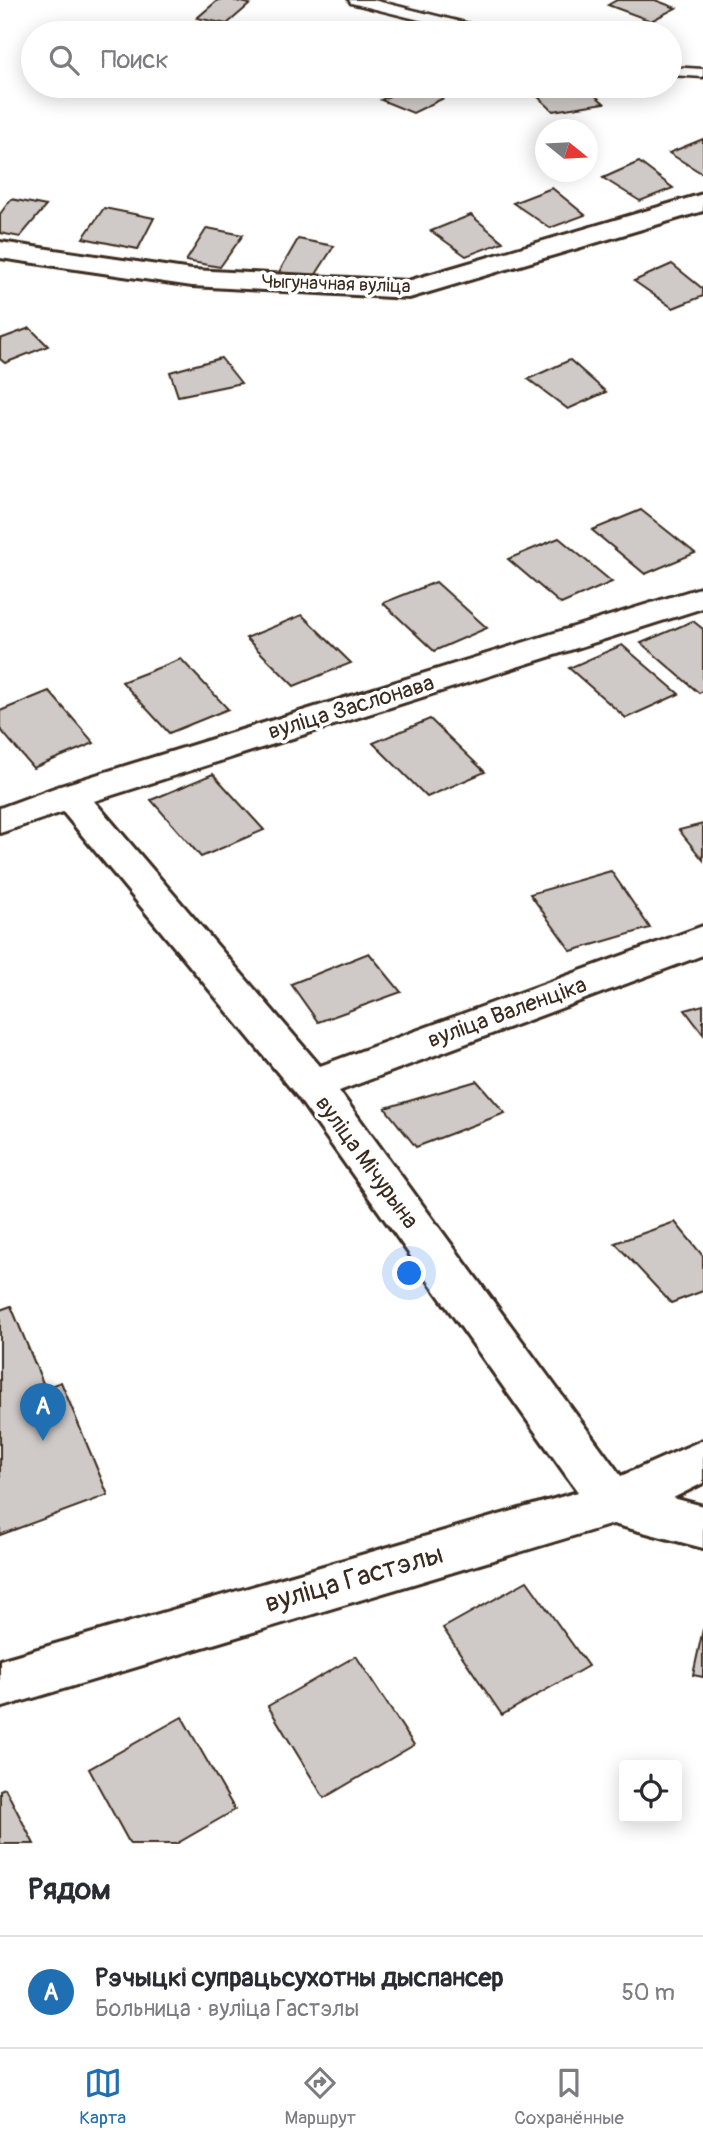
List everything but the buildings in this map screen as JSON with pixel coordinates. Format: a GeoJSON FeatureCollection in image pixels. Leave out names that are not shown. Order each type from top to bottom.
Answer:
{"type":"FeatureCollection","features":[{"type":"Feature","properties":{"kind":"street","name":"Чыгуначная вуліца"},"geometry":{"type":"LineString","coordinates":[[0,250],[192,278],[409,290],[703,202]]}},
{"type":"Feature","properties":{"kind":"street","name":"вуліца Заслонава"},"geometry":{"type":"LineString","coordinates":[[0,821],[70,796],[703,597]]}},
{"type":"Feature","properties":{"kind":"street","name":"вуліца Мічурына"},"geometry":{"type":"LineString","coordinates":[[70,796],[312,1085],[613,1503]]}},
{"type":"Feature","properties":{"kind":"street","name":"вуліца Валенціка"},"geometry":{"type":"LineString","coordinates":[[312,1085],[703,940]]}},
{"type":"Feature","properties":{"kind":"street","name":"вуліца Гастэлы"},"geometry":{"type":"LineString","coordinates":[[0,1684],[613,1503],[703,1461]]}},
{"type":"Feature","properties":{"kind":"street"},"geometry":{"type":"LineString","coordinates":[[613,1503],[703,1527]]}},
{"type":"Feature","properties":{"kind":"lane"},"geometry":{"type":"LineString","coordinates":[[356,0],[440,21]]}},
{"type":"Feature","properties":{"kind":"lane"},"geometry":{"type":"LineString","coordinates":[[682,72],[703,74]]}},
{"type":"Feature","properties":{"kind":"place","name":"Рэчыцкі супрацьсухотны дыспансер"},"geometry":{"type":"Point","coordinates":[43,1441]}}]}
